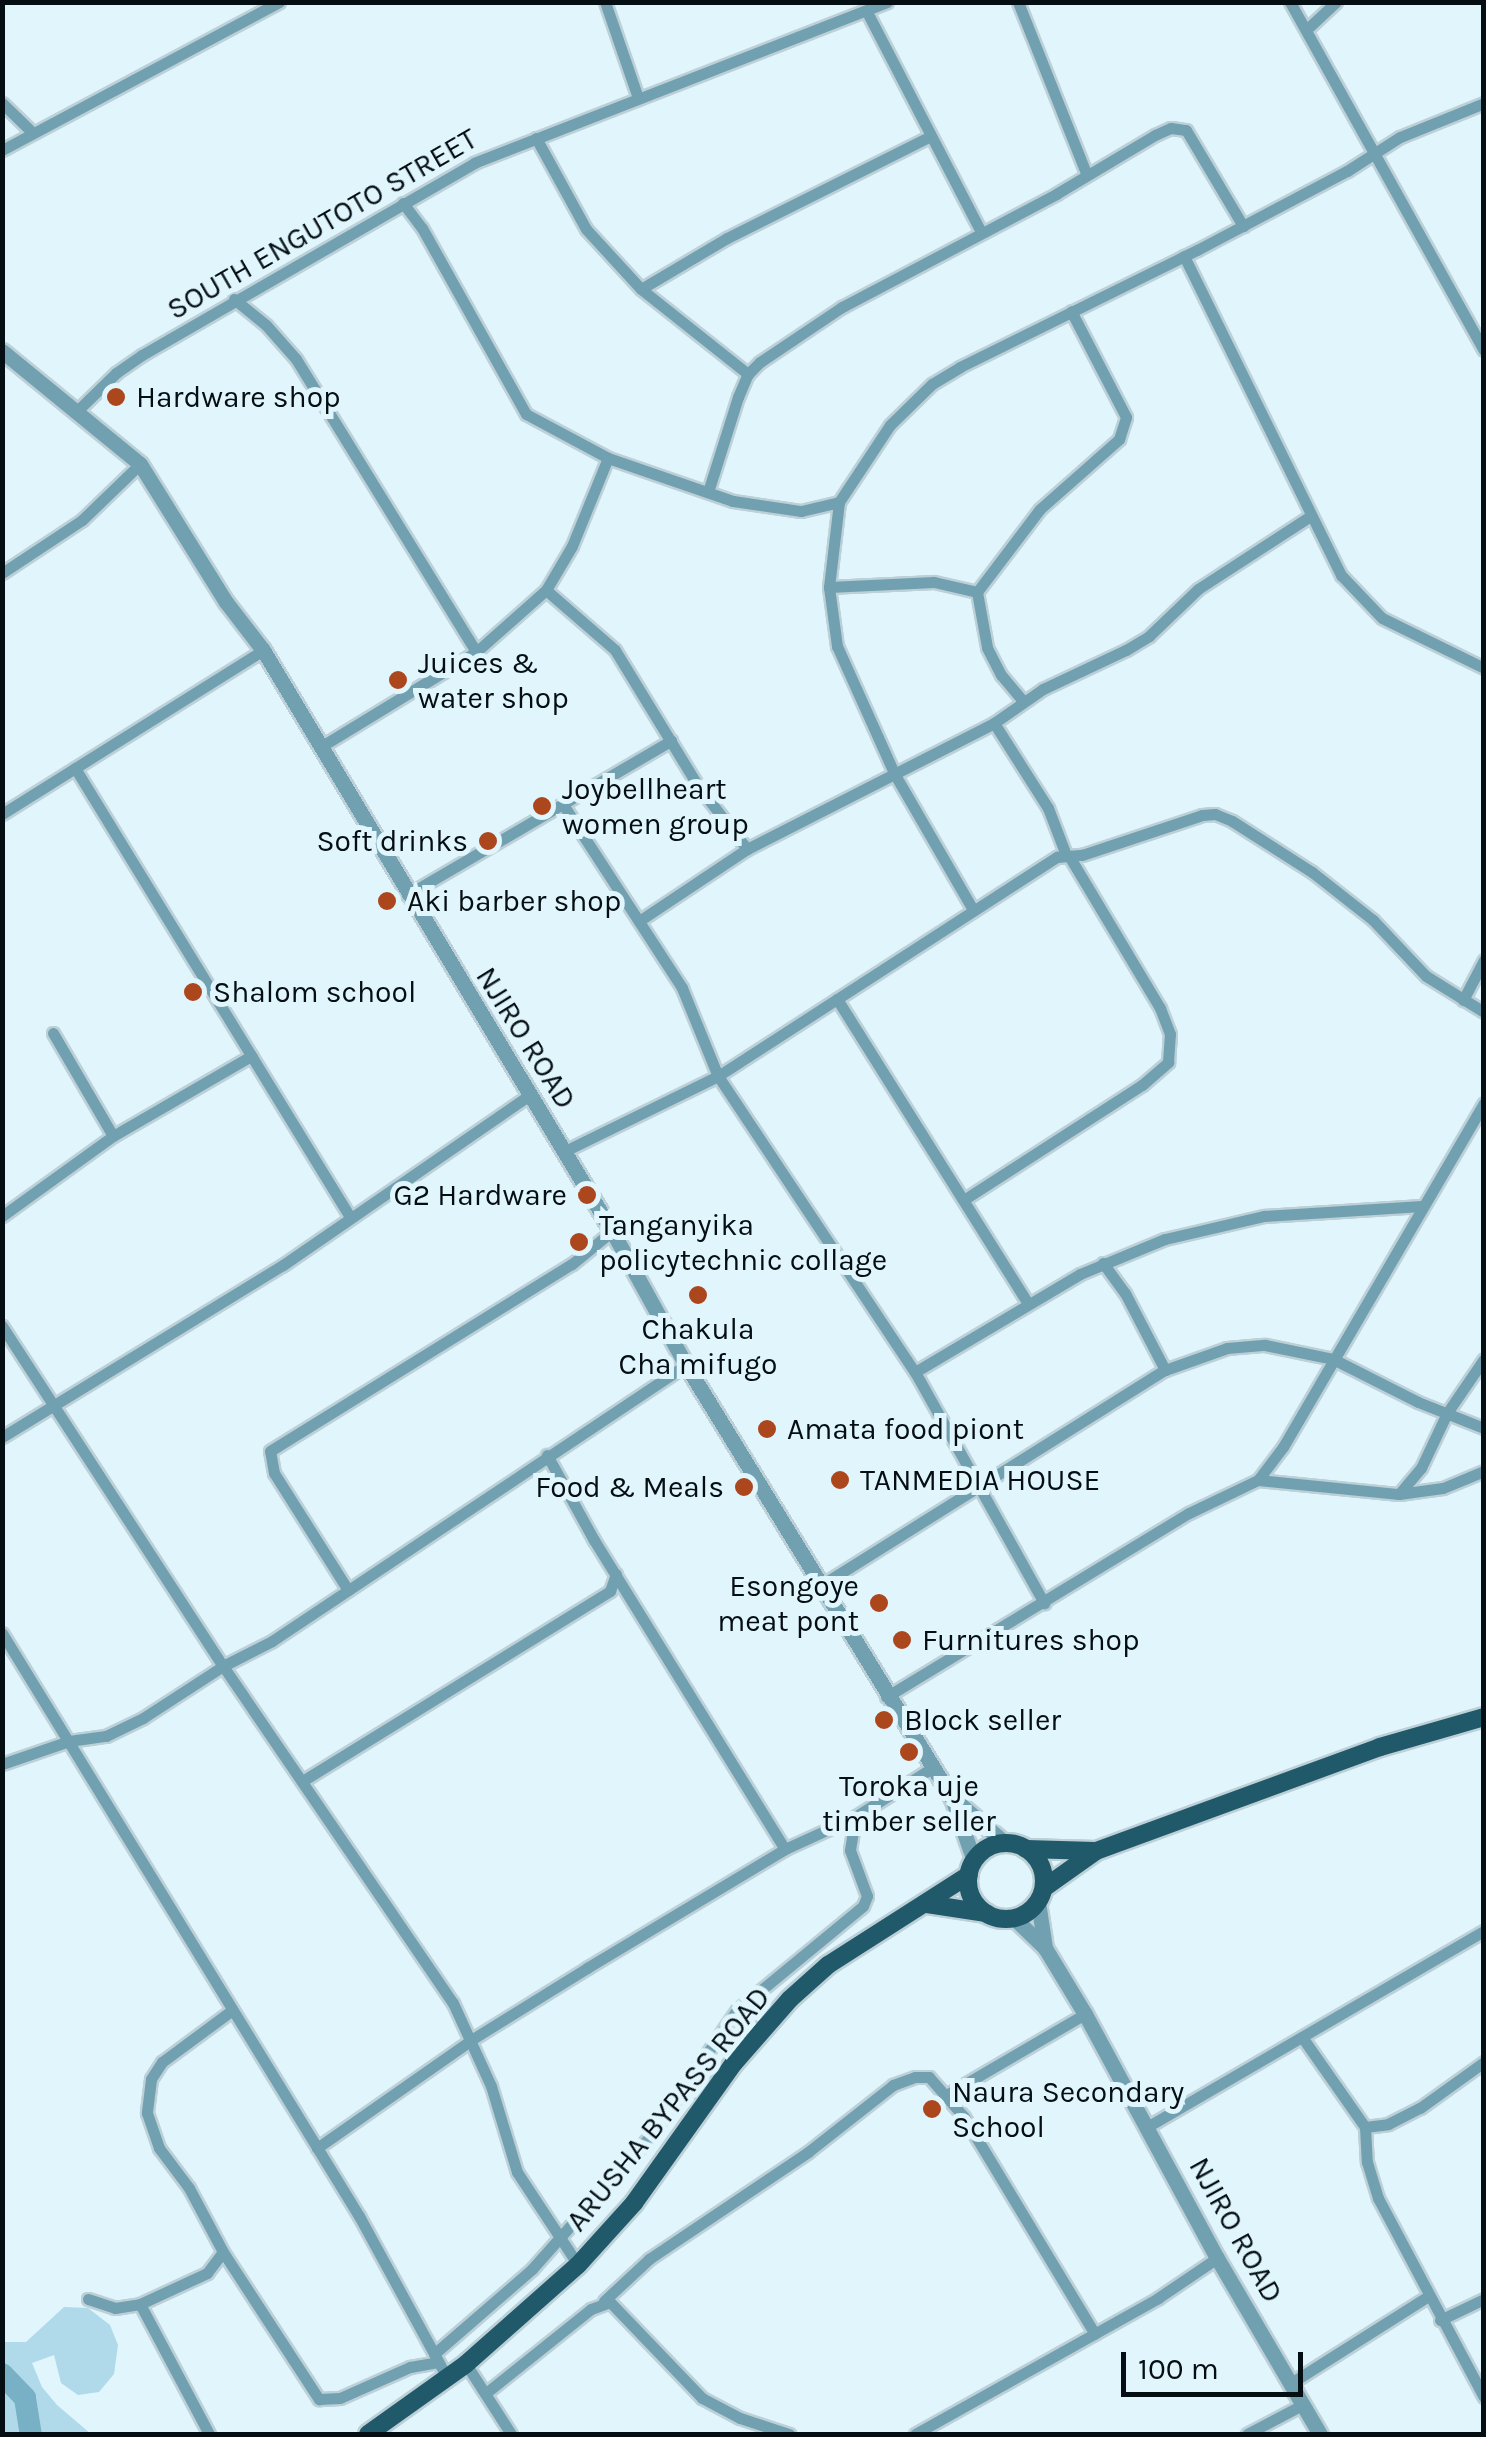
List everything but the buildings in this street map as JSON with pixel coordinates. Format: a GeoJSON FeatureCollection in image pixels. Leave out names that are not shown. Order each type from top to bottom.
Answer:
{"type":"FeatureCollection","features":[{"type":"Feature","properties":{"kind":"main road"},"geometry":{"type":"LineString","coordinates":[[928,1904],[1014,1918],[1096,1851],[1380,1747],[1484,1717]]}},
{"type":"Feature","properties":{"kind":"main road"},"geometry":{"type":"LineString","coordinates":[[1006,1844],[1026,1850],[1096,1851]]}},
{"type":"Feature","properties":{"kind":"main road","name":"ARUSHA BYPASS ROAD"},"geometry":{"type":"LineString","coordinates":[[368,2434],[448,2379],[578,2265],[634,2203],[734,2063],[790,1999],[828,1965],[928,1904],[993,1846],[1006,1844]]}},
{"type":"Feature","properties":{"kind":"main road"},"geometry":{"type":"LineString","coordinates":[[1026,1850],[1041,1866],[1041,1895]]}},
{"type":"Feature","properties":{"kind":"main road"},"geometry":{"type":"LineString","coordinates":[[971,1868],[972,1897],[986,1914]]}},
{"type":"Feature","properties":{"kind":"street"},"geometry":{"type":"LineString","coordinates":[[2,150],[279,2]]}},
{"type":"Feature","properties":{"kind":"street"},"geometry":{"type":"LineString","coordinates":[[605,2],[638,98]]}},
{"type":"Feature","properties":{"kind":"street","name":"SOUTH ENGUTOTO STREET"},"geometry":{"type":"LineString","coordinates":[[79,409],[125,366],[234,299],[474,163],[887,2]]}},
{"type":"Feature","properties":{"kind":"street"},"geometry":{"type":"LineString","coordinates":[[1018,2],[1087,174]]}},
{"type":"Feature","properties":{"kind":"street"},"geometry":{"type":"LineString","coordinates":[[1290,2],[1484,350]]}},
{"type":"Feature","properties":{"kind":"street"},"geometry":{"type":"LineString","coordinates":[[1306,30],[1336,2]]}},
{"type":"Feature","properties":{"kind":"street"},"geometry":{"type":"LineString","coordinates":[[866,12],[981,232]]}},
{"type":"Feature","properties":{"kind":"street"},"geometry":{"type":"LineString","coordinates":[[2,103],[32,132]]}},
{"type":"Feature","properties":{"kind":"street"},"geometry":{"type":"LineString","coordinates":[[972,908],[894,773],[837,646],[830,587],[839,502],[873,446],[932,384],[1243,226],[1374,156],[1400,137],[1484,103]]}},
{"type":"Feature","properties":{"kind":"street"},"geometry":{"type":"LineString","coordinates":[[708,492],[748,374],[842,307],[1155,135],[1179,128],[1186,130],[1205,156],[1243,226]]}},
{"type":"Feature","properties":{"kind":"street"},"geometry":{"type":"LineString","coordinates":[[642,289],[727,238],[929,136]]}},
{"type":"Feature","properties":{"kind":"street"},"geometry":{"type":"LineString","coordinates":[[536,138],[582,222],[642,289],[748,374]]}},
{"type":"Feature","properties":{"kind":"street"},"geometry":{"type":"LineString","coordinates":[[404,204],[422,228],[526,414],[608,458],[768,509],[822,509],[839,502]]}},
{"type":"Feature","properties":{"kind":"street"},"geometry":{"type":"LineString","coordinates":[[1184,256],[1341,576],[1382,618],[1484,668]]}},
{"type":"Feature","properties":{"kind":"street"},"geometry":{"type":"LineString","coordinates":[[234,299],[266,325],[296,359],[476,652]]}},
{"type":"Feature","properties":{"kind":"street"},"geometry":{"type":"LineString","coordinates":[[1023,701],[1001,675],[987,647],[977,592],[1040,509],[1119,438],[1126,417],[1070,311]]}},
{"type":"Feature","properties":{"kind":"street","name":"NJIRO ROAD"},"geometry":{"type":"LineString","coordinates":[[2,350],[79,409],[140,464],[322,746],[407,896],[565,1151],[686,1365],[886,1697],[952,1798],[1006,1844]]}},
{"type":"Feature","properties":{"kind":"street"},"geometry":{"type":"LineString","coordinates":[[322,746],[476,652],[546,590],[572,546],[608,458]]}},
{"type":"Feature","properties":{"kind":"street"},"geometry":{"type":"LineString","coordinates":[[2,573],[82,520],[140,464]]}},
{"type":"Feature","properties":{"kind":"street"},"geometry":{"type":"LineString","coordinates":[[639,920],[747,849],[994,723],[1023,701],[1149,636],[1198,589],[1310,517]]}},
{"type":"Feature","properties":{"kind":"street"},"geometry":{"type":"LineString","coordinates":[[830,587],[934,582],[977,592]]}},
{"type":"Feature","properties":{"kind":"street"},"geometry":{"type":"LineString","coordinates":[[546,590],[615,650],[722,821],[747,849]]}},
{"type":"Feature","properties":{"kind":"street"},"geometry":{"type":"LineString","coordinates":[[2,814],[263,650]]}},
{"type":"Feature","properties":{"kind":"street"},"geometry":{"type":"LineString","coordinates":[[964,1199],[1142,1085],[1165,1068],[1170,1055],[1170,1034],[1160,1008],[1068,856],[1048,808],[994,723]]}},
{"type":"Feature","properties":{"kind":"street"},"geometry":{"type":"LineString","coordinates":[[407,896],[671,741]]}},
{"type":"Feature","properties":{"kind":"street"},"geometry":{"type":"LineString","coordinates":[[75,768],[350,1217]]}},
{"type":"Feature","properties":{"kind":"street"},"geometry":{"type":"LineString","coordinates":[[564,806],[682,988],[718,1076],[767,1144],[915,1372],[1044,1603]]}},
{"type":"Feature","properties":{"kind":"street"},"geometry":{"type":"LineString","coordinates":[[565,1151],[718,1076],[972,908],[1068,856],[1215,814],[1350,899],[1426,976],[1484,1012]]}},
{"type":"Feature","properties":{"kind":"street"},"geometry":{"type":"LineString","coordinates":[[1463,1000],[1484,960]]}},
{"type":"Feature","properties":{"kind":"street"},"geometry":{"type":"LineString","coordinates":[[836,998],[1028,1304]]}},
{"type":"Feature","properties":{"kind":"street"},"geometry":{"type":"LineString","coordinates":[[53,1033],[113,1136]]}},
{"type":"Feature","properties":{"kind":"street"},"geometry":{"type":"LineString","coordinates":[[2,1216],[113,1136],[251,1056]]}},
{"type":"Feature","properties":{"kind":"street"},"geometry":{"type":"LineString","coordinates":[[2,1437],[283,1266],[528,1096]]}},
{"type":"Feature","properties":{"kind":"street"},"geometry":{"type":"LineString","coordinates":[[886,1697],[1188,1513],[1258,1480],[1283,1447],[1484,1103]]}},
{"type":"Feature","properties":{"kind":"street"},"geometry":{"type":"LineString","coordinates":[[915,1372],[1103,1264],[1165,1239],[1264,1216],[1422,1206]]}},
{"type":"Feature","properties":{"kind":"street"},"geometry":{"type":"LineString","coordinates":[[348,1590],[274,1472],[270,1451],[572,1264],[612,1231]]}},
{"type":"Feature","properties":{"kind":"street"},"geometry":{"type":"LineString","coordinates":[[1103,1264],[1126,1293],[1165,1370]]}},
{"type":"Feature","properties":{"kind":"street"},"geometry":{"type":"LineString","coordinates":[[2,1326],[224,1666],[424,1958],[472,2040],[491,2086],[517,2172],[578,2265]]}},
{"type":"Feature","properties":{"kind":"street"},"geometry":{"type":"LineString","coordinates":[[820,1586],[1165,1370],[1227,1348],[1265,1345],[1333,1359],[1484,1428]]}},
{"type":"Feature","properties":{"kind":"street"},"geometry":{"type":"LineString","coordinates":[[1399,1494],[1421,1468],[1447,1413],[1484,1358]]}},
{"type":"Feature","properties":{"kind":"street"},"geometry":{"type":"LineString","coordinates":[[2,1764],[68,1741],[96,1739],[123,1729],[272,1641],[686,1365]]}},
{"type":"Feature","properties":{"kind":"street"},"geometry":{"type":"LineString","coordinates":[[547,1455],[786,1850]]}},
{"type":"Feature","properties":{"kind":"street"},"geometry":{"type":"LineString","coordinates":[[1258,1480],[1399,1494],[1444,1488],[1484,1471]]}},
{"type":"Feature","properties":{"kind":"street"},"geometry":{"type":"LineString","coordinates":[[304,1780],[610,1591],[616,1574]]}},
{"type":"Feature","properties":{"kind":"street"},"geometry":{"type":"LineString","coordinates":[[2,1633],[387,2265],[448,2379]]}},
{"type":"Feature","properties":{"kind":"street"},"geometry":{"type":"LineString","coordinates":[[317,2148],[472,2040],[786,1850],[855,1817],[932,1768]]}},
{"type":"Feature","properties":{"kind":"street","name":"NJIRO ROAD"},"geometry":{"type":"LineString","coordinates":[[952,1798],[971,1868]]}},
{"type":"Feature","properties":{"kind":"street"},"geometry":{"type":"LineString","coordinates":[[231,2011],[162,2062],[151,2079],[147,2113],[158,2148],[201,2207],[224,2252],[320,2399],[340,2398],[436,2358],[532,2269],[557,2236],[651,2135],[737,2010],[863,1906],[867,1896],[850,1850],[855,1817]]}},
{"type":"Feature","properties":{"kind":"street","name":"NJIRO ROAD"},"geometry":{"type":"LineString","coordinates":[[1041,1895],[1045,1948]]}},
{"type":"Feature","properties":{"kind":"street","name":"NJIRO ROAD"},"geometry":{"type":"LineString","coordinates":[[1014,1918],[1045,1948],[1085,2014],[1218,2258],[1320,2434]]}},
{"type":"Feature","properties":{"kind":"street"},"geometry":{"type":"LineString","coordinates":[[1147,2127],[1484,1931]]}},
{"type":"Feature","properties":{"kind":"street"},"geometry":{"type":"LineString","coordinates":[[948,2094],[1085,2014]]}},
{"type":"Feature","properties":{"kind":"street"},"geometry":{"type":"LineString","coordinates":[[1302,2037],[1365,2127],[1368,2162],[1378,2198],[1483,2396]]}},
{"type":"Feature","properties":{"kind":"street"},"geometry":{"type":"LineString","coordinates":[[1365,2127],[1388,2124],[1420,2108],[1484,2062]]}},
{"type":"Feature","properties":{"kind":"street"},"geometry":{"type":"LineString","coordinates":[[486,2392],[604,2301],[648,2259],[808,2152],[893,2085],[916,2076],[929,2077],[948,2094],[1095,2334]]}},
{"type":"Feature","properties":{"kind":"street"},"geometry":{"type":"LineString","coordinates":[[88,2298],[115,2308],[140,2304],[206,2273],[224,2252]]}},
{"type":"Feature","properties":{"kind":"street"},"geometry":{"type":"LineString","coordinates":[[914,2434],[1095,2334],[1218,2258]]}},
{"type":"Feature","properties":{"kind":"street"},"geometry":{"type":"LineString","coordinates":[[1291,2383],[1427,2296]]}},
{"type":"Feature","properties":{"kind":"street"},"geometry":{"type":"LineString","coordinates":[[1440,2320],[1484,2299]]}},
{"type":"Feature","properties":{"kind":"street"},"geometry":{"type":"LineString","coordinates":[[604,2301],[618,2306],[702,2398],[740,2418],[790,2434]]}},
{"type":"Feature","properties":{"kind":"street"},"geometry":{"type":"LineString","coordinates":[[140,2304],[209,2434]]}},
{"type":"Feature","properties":{"kind":"street"},"geometry":{"type":"LineString","coordinates":[[466,2364],[512,2434]]}},
{"type":"Feature","properties":{"kind":"street"},"geometry":{"type":"LineString","coordinates":[[1246,2434],[1304,2404]]}},
{"type":"Feature","properties":{"kind":"shaded area"},"geometry":{"type":"Polygon","coordinates":[[[64,2307],[88,2308],[110,2325],[118,2345],[114,2374],[99,2392],[78,2395],[61,2383],[54,2355],[32,2363],[42,2387],[91,2434],[3,2434],[3,2342],[26,2342],[64,2307]]]}},
{"type":"Feature","properties":{"kind":"waterway"},"geometry":{"type":"LineString","coordinates":[[2,2374],[25,2398],[31,2434]]}},
{"type":"Feature","properties":{"kind":"place","name":"Hardware shop"},"geometry":{"type":"Point","coordinates":[116,397]}},
{"type":"Feature","properties":{"kind":"place","name":"Juices & water shop"},"geometry":{"type":"Point","coordinates":[398,680]}},
{"type":"Feature","properties":{"kind":"place","name":"Joybellheart women group"},"geometry":{"type":"Point","coordinates":[542,806]}},
{"type":"Feature","properties":{"kind":"place","name":"Soft drinks"},"geometry":{"type":"Point","coordinates":[488,841]}},
{"type":"Feature","properties":{"kind":"place","name":"Aki barber shop"},"geometry":{"type":"Point","coordinates":[387,901]}},
{"type":"Feature","properties":{"kind":"place","name":"Shalom school"},"geometry":{"type":"Point","coordinates":[193,992]}},
{"type":"Feature","properties":{"kind":"place","name":"G2 Hardware"},"geometry":{"type":"Point","coordinates":[587,1195]}},
{"type":"Feature","properties":{"kind":"place","name":"Tanganyika policytechnic collage"},"geometry":{"type":"Point","coordinates":[579,1242]}},
{"type":"Feature","properties":{"kind":"place","name":"Chakula Cha mifugo"},"geometry":{"type":"Point","coordinates":[698,1295]}},
{"type":"Feature","properties":{"kind":"place","name":"Amata food piont"},"geometry":{"type":"Point","coordinates":[767,1429]}},
{"type":"Feature","properties":{"kind":"place","name":"TANMEDIA HOUSE"},"geometry":{"type":"Point","coordinates":[840,1480]}},
{"type":"Feature","properties":{"kind":"place","name":"Food & Meals"},"geometry":{"type":"Point","coordinates":[744,1487]}},
{"type":"Feature","properties":{"kind":"place","name":"Esongoye meat pont"},"geometry":{"type":"Point","coordinates":[879,1603]}},
{"type":"Feature","properties":{"kind":"place","name":"Furnitures shop"},"geometry":{"type":"Point","coordinates":[902,1640]}},
{"type":"Feature","properties":{"kind":"place","name":"Block seller"},"geometry":{"type":"Point","coordinates":[884,1720]}},
{"type":"Feature","properties":{"kind":"place","name":"Toroka uje timber seller"},"geometry":{"type":"Point","coordinates":[909,1752]}},
{"type":"Feature","properties":{"kind":"place","name":"Naura Secondary School"},"geometry":{"type":"Point","coordinates":[932,2109]}}]}
